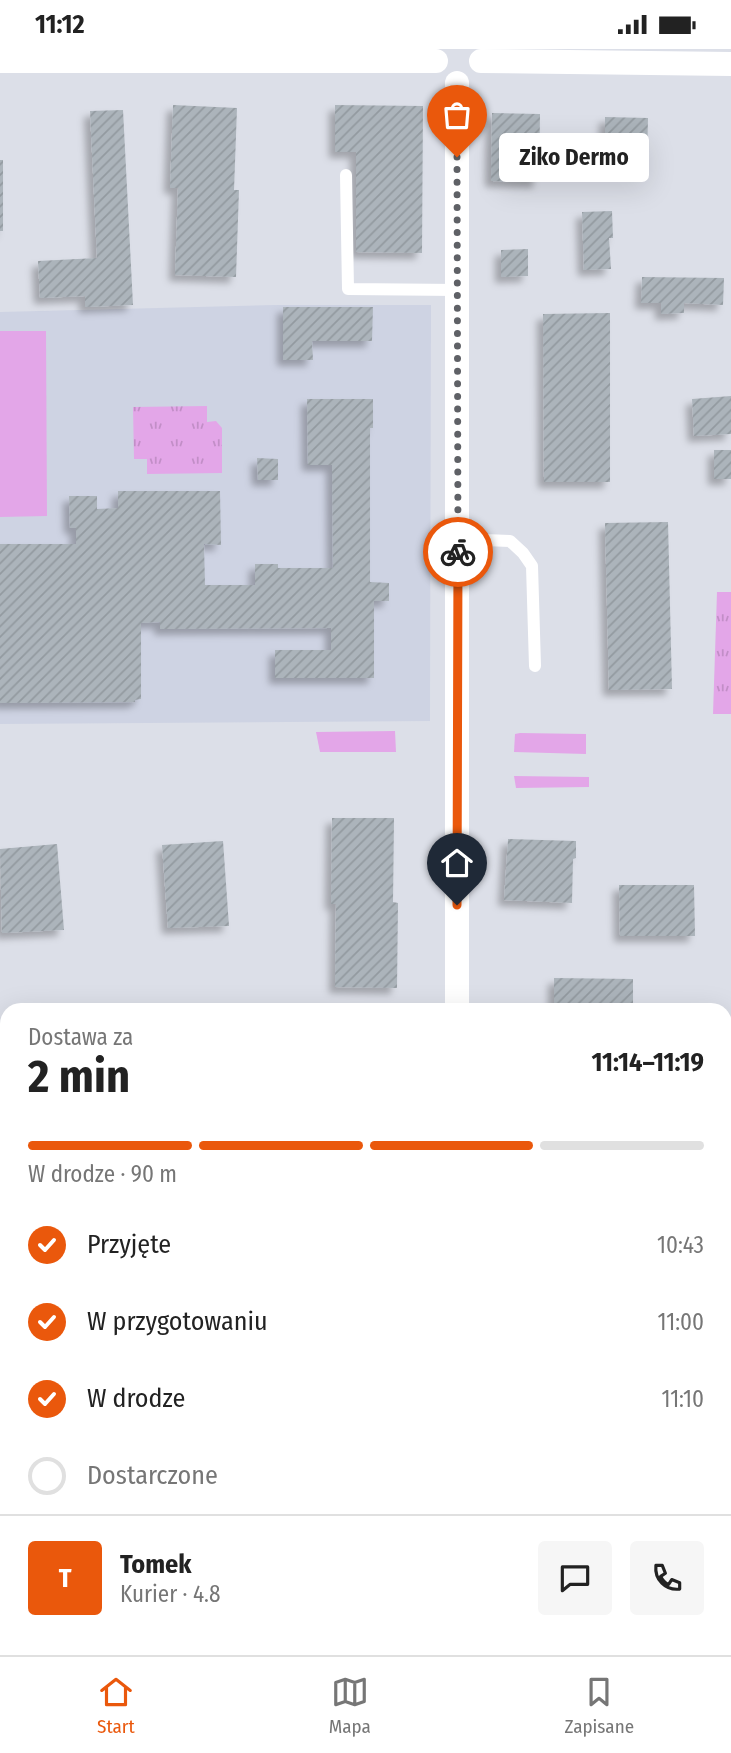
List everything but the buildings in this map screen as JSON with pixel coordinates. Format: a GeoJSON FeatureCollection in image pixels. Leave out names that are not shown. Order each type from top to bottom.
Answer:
{"type":"FeatureCollection","features":[{"type":"Feature","properties":{"kind":"street"},"geometry":{"type":"LineString","coordinates":[[0,61],[438,55],[440,74],[450,82],[457,83],[471,80],[480,68],[479,55],[731,64]]}},
{"type":"Feature","properties":{"kind":"street"},"geometry":{"type":"LineString","coordinates":[[457,83],[457,1003]]}},
{"type":"Feature","properties":{"kind":"lane"},"geometry":{"type":"LineString","coordinates":[[346,175],[348,289],[458,291]]}},
{"type":"Feature","properties":{"kind":"lane"},"geometry":{"type":"LineString","coordinates":[[458,539],[510,541],[532,566],[535,666]]}},
{"type":"Feature","properties":{"kind":"shaded area"},"geometry":{"type":"Polygon","coordinates":[[[275,305],[431,305],[430,721],[0,724],[0,312],[275,305]]]}},
{"type":"Feature","properties":{"kind":"green space"},"geometry":{"type":"Polygon","coordinates":[[[0,331],[46,331],[47,516],[0,517],[0,331]]]}},
{"type":"Feature","properties":{"kind":"green space"},"geometry":{"type":"Polygon","coordinates":[[[207,406],[207,422],[216,421],[222,428],[222,473],[147,474],[147,459],[134,459],[133,407],[207,406]]]}},
{"type":"Feature","properties":{"kind":"green space"},"geometry":{"type":"Polygon","coordinates":[[[717,592],[731,592],[731,714],[713,714],[717,592]]]}},
{"type":"Feature","properties":{"kind":"green space"},"geometry":{"type":"Polygon","coordinates":[[[395,731],[396,752],[320,752],[316,732],[395,731]]]}},
{"type":"Feature","properties":{"kind":"green space"},"geometry":{"type":"Polygon","coordinates":[[[515,734],[586,734],[586,754],[514,752],[515,734]]]}},
{"type":"Feature","properties":{"kind":"green space"},"geometry":{"type":"Polygon","coordinates":[[[514,776],[589,777],[589,787],[516,788],[514,776]]]}},
{"type":"Feature","properties":{"kind":"way so far"},"geometry":{"type":"LineString","coordinates":[[457,157],[458,552]]}},
{"type":"Feature","properties":{"kind":"place","name":"Ziko Dermo"},"geometry":{"type":"Point","coordinates":[457,157]}},
{"type":"Feature","properties":{"kind":"route"},"geometry":{"type":"LineString","coordinates":[[457,905],[458,552]]}}]}
